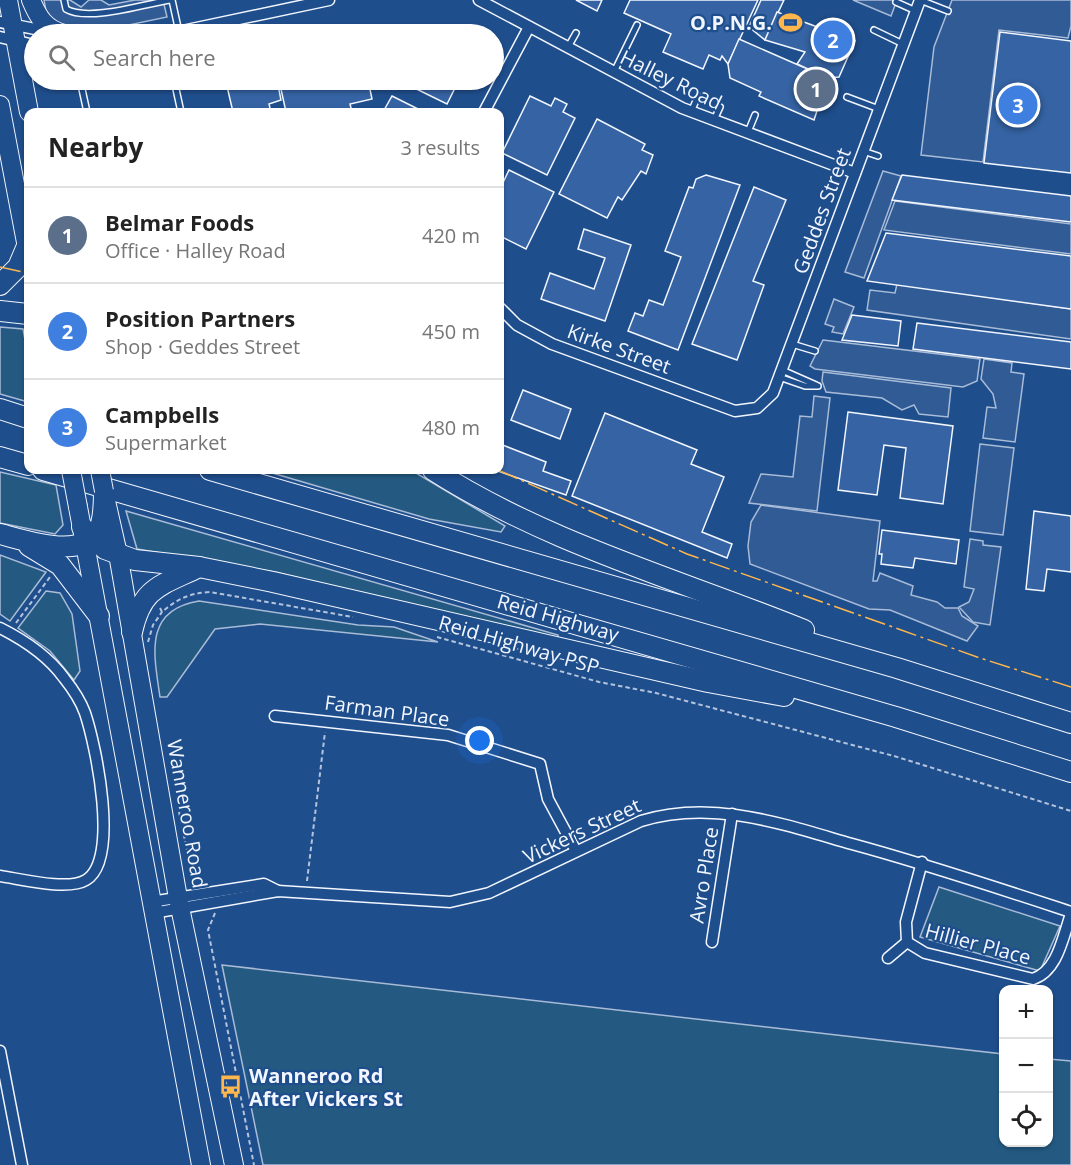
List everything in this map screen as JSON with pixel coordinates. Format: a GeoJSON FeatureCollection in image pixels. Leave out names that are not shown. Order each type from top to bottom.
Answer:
{"type":"FeatureCollection","features":[{"type":"Feature","properties":{"kind":"highway"},"geometry":{"type":"LineString","coordinates":[[8,0],[7,31],[24,70]]}},
{"type":"Feature","properties":{"kind":"highway"},"geometry":{"type":"LineString","coordinates":[[31,0],[37,15],[44,24]]}},
{"type":"Feature","properties":{"kind":"highway"},"geometry":{"type":"LineString","coordinates":[[29,90],[29,108]]}},
{"type":"Feature","properties":{"kind":"highway"},"geometry":{"type":"LineString","coordinates":[[0,105],[24,228]]}},
{"type":"Feature","properties":{"kind":"highway"},"geometry":{"type":"LineString","coordinates":[[0,285],[18,267],[24,256]]}},
{"type":"Feature","properties":{"kind":"highway"},"geometry":{"type":"LineString","coordinates":[[0,311],[24,314]]}},
{"type":"Feature","properties":{"kind":"highway"},"geometry":{"type":"LineString","coordinates":[[0,409],[24,417]]}},
{"type":"Feature","properties":{"kind":"highway"},"geometry":{"type":"LineString","coordinates":[[0,457],[24,464]]}},
{"type":"Feature","properties":{"kind":"highway","name":"Reid Highway"},"geometry":{"type":"LineString","coordinates":[[57,474],[896,717],[1071,772]]}},
{"type":"Feature","properties":{"kind":"highway"},"geometry":{"type":"LineString","coordinates":[[72,474],[78,507],[87,536],[152,908],[201,1165]]}},
{"type":"Feature","properties":{"kind":"highway"},"geometry":{"type":"LineString","coordinates":[[7,536],[69,548],[87,536],[98,532],[106,513],[101,474]]}},
{"type":"Feature","properties":{"kind":"highway"},"geometry":{"type":"LineString","coordinates":[[224,474],[897,668],[1071,723]]}},
{"type":"Feature","properties":{"kind":"highway"},"geometry":{"type":"LineString","coordinates":[[439,474],[478,499],[596,553],[777,619],[897,668]]}},
{"type":"Feature","properties":{"kind":"highway","name":"Wanneroo Road"},"geometry":{"type":"LineString","coordinates":[[106,513],[118,554],[180,903],[234,1165]]}},
{"type":"Feature","properties":{"kind":"highway"},"geometry":{"type":"LineString","coordinates":[[7,536],[60,565],[99,615]]}},
{"type":"Feature","properties":{"kind":"highway"},"geometry":{"type":"LineString","coordinates":[[87,536],[105,549],[135,560],[199,567],[336,596],[708,682],[896,717]]}},
{"type":"Feature","properties":{"kind":"highway"},"geometry":{"type":"LineString","coordinates":[[132,632],[141,602],[151,592],[199,567]]}},
{"type":"Feature","properties":{"kind":"street"},"geometry":{"type":"LineString","coordinates":[[216,24],[329,0]]}},
{"type":"Feature","properties":{"kind":"street","name":"Halley Road"},"geometry":{"type":"LineString","coordinates":[[478,0],[691,112],[855,173]]}},
{"type":"Feature","properties":{"kind":"street","name":"Geddes Street"},"geometry":{"type":"LineString","coordinates":[[735,411],[757,408],[773,393],[918,4]]}},
{"type":"Feature","properties":{"kind":"street"},"geometry":{"type":"LineString","coordinates":[[504,74],[529,27]]}},
{"type":"Feature","properties":{"kind":"street"},"geometry":{"type":"LineString","coordinates":[[7,31],[24,32]]}},
{"type":"Feature","properties":{"kind":"street"},"geometry":{"type":"LineString","coordinates":[[7,31],[24,40]]}},
{"type":"Feature","properties":{"kind":"street"},"geometry":{"type":"LineString","coordinates":[[486,108],[496,90]]}},
{"type":"Feature","properties":{"kind":"street","name":"Kirke Street"},"geometry":{"type":"LineString","coordinates":[[504,312],[517,325],[552,344],[735,411]]}},
{"type":"Feature","properties":{"kind":"street"},"geometry":{"type":"LineString","coordinates":[[0,876],[69,885],[84,882],[95,872],[103,845],[104,803],[85,712],[65,679],[47,658],[4,630]]}},
{"type":"Feature","properties":{"kind":"street","name":"Farman Place"},"geometry":{"type":"LineString","coordinates":[[275,716],[448,735],[540,764],[548,799],[576,851]]}},
{"type":"Feature","properties":{"kind":"street","name":"Vickers Street"},"geometry":{"type":"LineString","coordinates":[[152,908],[264,884],[278,891],[450,902],[489,892],[641,820],[667,813],[705,811],[756,817],[922,862],[1071,913]]}},
{"type":"Feature","properties":{"kind":"street","name":"Avro Place"},"geometry":{"type":"LineString","coordinates":[[712,942],[732,814]]}},
{"type":"Feature","properties":{"kind":"street","name":"Hillier Place"},"geometry":{"type":"LineString","coordinates":[[907,942],[906,922],[922,862]]}},
{"type":"Feature","properties":{"kind":"street","name":"Hillier Place"},"geometry":{"type":"LineString","coordinates":[[907,942],[925,953],[1033,979],[1044,975],[1052,966],[1071,913]]}},
{"type":"Feature","properties":{"kind":"street","name":"Hillier Place"},"geometry":{"type":"LineString","coordinates":[[888,958],[907,942]]}},
{"type":"Feature","properties":{"kind":"street"},"geometry":{"type":"LineString","coordinates":[[0,1051],[22,1165]]}},
{"type":"Feature","properties":{"kind":"lane"},"geometry":{"type":"LineString","coordinates":[[64,0],[66,9],[73,13],[88,14],[171,0],[172,24]]}},
{"type":"Feature","properties":{"kind":"lane"},"geometry":{"type":"LineString","coordinates":[[896,2],[948,11]]}},
{"type":"Feature","properties":{"kind":"lane"},"geometry":{"type":"LineString","coordinates":[[614,72],[637,25]]}},
{"type":"Feature","properties":{"kind":"lane"},"geometry":{"type":"LineString","coordinates":[[874,30],[903,44]]}},
{"type":"Feature","properties":{"kind":"lane"},"geometry":{"type":"LineString","coordinates":[[568,48],[576,33]]}},
{"type":"Feature","properties":{"kind":"lane"},"geometry":{"type":"LineString","coordinates":[[82,90],[86,108]]}},
{"type":"Feature","properties":{"kind":"lane"},"geometry":{"type":"LineString","coordinates":[[176,90],[180,108]]}},
{"type":"Feature","properties":{"kind":"lane"},"geometry":{"type":"LineString","coordinates":[[691,112],[698,96]]}},
{"type":"Feature","properties":{"kind":"lane"},"geometry":{"type":"LineString","coordinates":[[848,97],[879,109]]}},
{"type":"Feature","properties":{"kind":"lane"},"geometry":{"type":"LineString","coordinates":[[713,121],[720,107]]}},
{"type":"Feature","properties":{"kind":"lane"},"geometry":{"type":"LineString","coordinates":[[748,134],[756,115]]}},
{"type":"Feature","properties":{"kind":"lane"},"geometry":{"type":"LineString","coordinates":[[863,151],[878,156]]}},
{"type":"Feature","properties":{"kind":"lane"},"geometry":{"type":"LineString","coordinates":[[792,344],[814,351]]}},
{"type":"Feature","properties":{"kind":"lane"},"geometry":{"type":"LineString","coordinates":[[781,374],[818,386],[805,386],[781,374]]}},
{"type":"Feature","properties":{"kind":"path"},"geometry":{"type":"LineString","coordinates":[[4,630],[60,565]]}},
{"type":"Feature","properties":{"kind":"path"},"geometry":{"type":"LineString","coordinates":[[151,592],[162,612],[173,602],[193,593],[210,592],[354,618]]}},
{"type":"Feature","properties":{"kind":"path","name":"Reid Highway PSP"},"geometry":{"type":"LineString","coordinates":[[430,634],[599,682],[656,693],[894,756],[1071,811]]}},
{"type":"Feature","properties":{"kind":"path"},"geometry":{"type":"LineString","coordinates":[[306,891],[327,720]]}},
{"type":"Feature","properties":{"kind":"path"},"geometry":{"type":"LineString","coordinates":[[214,911],[208,930],[254,1165]]}},
{"type":"Feature","properties":{"kind":"shaded area"},"geometry":{"type":"Polygon","coordinates":[[[44,0],[70,0],[81,7],[89,0],[101,0],[109,5],[135,0],[163,0],[167,17],[134,24],[54,24],[47,16],[44,0]]]}},
{"type":"Feature","properties":{"kind":"shaded area"},"geometry":{"type":"Polygon","coordinates":[[[853,0],[897,0],[891,16],[853,0]]]}},
{"type":"Feature","properties":{"kind":"shaded area"},"geometry":{"type":"Polygon","coordinates":[[[952,0],[1071,0],[1071,26],[1068,38],[999,30],[983,162],[921,155],[934,47],[952,0]]]}},
{"type":"Feature","properties":{"kind":"shaded area"},"geometry":{"type":"Polygon","coordinates":[[[883,171],[901,176],[864,278],[845,272],[883,171]]]}},
{"type":"Feature","properties":{"kind":"shaded area"},"geometry":{"type":"Polygon","coordinates":[[[895,201],[1071,224],[1071,254],[884,230],[895,201]]]}},
{"type":"Feature","properties":{"kind":"shaded area"},"geometry":{"type":"Polygon","coordinates":[[[897,284],[1071,309],[1071,339],[867,310],[870,290],[895,293],[897,284]]]}},
{"type":"Feature","properties":{"kind":"shaded area"},"geometry":{"type":"Polygon","coordinates":[[[834,299],[854,307],[843,334],[832,332],[834,327],[825,324],[834,299]]]}},
{"type":"Feature","properties":{"kind":"shaded area"},"geometry":{"type":"Polygon","coordinates":[[[0,327],[23,329],[24,401],[0,394],[0,327]]]}},
{"type":"Feature","properties":{"kind":"shaded area"},"geometry":{"type":"Polygon","coordinates":[[[823,340],[980,359],[977,381],[963,387],[815,369],[810,366],[823,340]]]}},
{"type":"Feature","properties":{"kind":"shaded area"},"geometry":{"type":"Polygon","coordinates":[[[984,359],[1012,363],[1011,372],[1024,374],[1015,442],[983,438],[987,407],[996,408],[993,394],[981,379],[984,359]]]}},
{"type":"Feature","properties":{"kind":"shaded area"},"geometry":{"type":"Polygon","coordinates":[[[823,372],[951,388],[948,417],[919,414],[914,405],[902,410],[882,398],[826,392],[822,381],[823,372]]]}},
{"type":"Feature","properties":{"kind":"shaded area"},"geometry":{"type":"Polygon","coordinates":[[[814,396],[830,398],[817,511],[749,503],[761,474],[793,477],[800,416],[812,417],[814,396]]]}},
{"type":"Feature","properties":{"kind":"shaded area"},"geometry":{"type":"Polygon","coordinates":[[[980,444],[1014,448],[1003,535],[970,531],[980,444]]]}},
{"type":"Feature","properties":{"kind":"shaded area"},"geometry":{"type":"Polygon","coordinates":[[[0,472],[56,485],[63,525],[55,534],[0,523],[0,472]]]}},
{"type":"Feature","properties":{"kind":"shaded area"},"geometry":{"type":"Polygon","coordinates":[[[276,474],[418,474],[505,526],[501,532],[429,519],[276,474]]]}},
{"type":"Feature","properties":{"kind":"shaded area"},"geometry":{"type":"Polygon","coordinates":[[[761,505],[880,521],[873,581],[877,581],[880,573],[913,586],[911,595],[937,602],[945,608],[958,608],[962,616],[978,626],[967,641],[890,610],[869,609],[750,564],[748,546],[751,522],[761,505]]]}},
{"type":"Feature","properties":{"kind":"shaded area"},"geometry":{"type":"Polygon","coordinates":[[[126,511],[558,635],[558,641],[275,572],[137,549],[126,511]]]}},
{"type":"Feature","properties":{"kind":"shaded area"},"geometry":{"type":"Polygon","coordinates":[[[970,539],[983,541],[983,545],[1001,547],[990,625],[973,622],[959,607],[969,602],[974,589],[964,587],[970,539]]]}},
{"type":"Feature","properties":{"kind":"shaded area"},"geometry":{"type":"Polygon","coordinates":[[[0,555],[46,572],[10,621],[0,614],[0,555]]]}},
{"type":"Feature","properties":{"kind":"shaded area"},"geometry":{"type":"Polygon","coordinates":[[[46,591],[60,593],[72,614],[80,671],[74,680],[50,651],[18,628],[46,591]]]}},
{"type":"Feature","properties":{"kind":"shaded area"},"geometry":{"type":"Polygon","coordinates":[[[199,601],[358,625],[394,627],[438,642],[260,624],[215,629],[167,697],[160,697],[155,651],[160,624],[168,614],[181,606],[199,601]]]}},
{"type":"Feature","properties":{"kind":"shaded area"},"geometry":{"type":"Polygon","coordinates":[[[939,887],[1060,926],[1040,971],[920,937],[939,887]]]}},
{"type":"Feature","properties":{"kind":"shaded area"},"geometry":{"type":"Polygon","coordinates":[[[222,965],[999,1054],[999,1147],[1053,1147],[1053,1059],[1071,1061],[1071,1165],[263,1165],[222,965]]]}},
{"type":"Feature","properties":{"kind":"building"},"geometry":{"type":"Polygon","coordinates":[[[576,0],[602,0],[597,11],[576,0]]]}},
{"type":"Feature","properties":{"kind":"building"},"geometry":{"type":"Polygon","coordinates":[[[630,0],[758,0],[728,64],[722,56],[720,60],[709,55],[703,69],[663,52],[671,34],[624,13],[630,0]]]}},
{"type":"Feature","properties":{"kind":"building"},"geometry":{"type":"Polygon","coordinates":[[[761,0],[784,0],[765,40],[749,27],[761,0]]]}},
{"type":"Feature","properties":{"kind":"building"},"geometry":{"type":"Polygon","coordinates":[[[777,12],[855,41],[839,77],[828,78],[797,64],[805,52],[765,40],[777,12]]]}},
{"type":"Feature","properties":{"kind":"building"},"geometry":{"type":"Polygon","coordinates":[[[1000,32],[1071,41],[1071,173],[984,163],[1000,32]]]}},
{"type":"Feature","properties":{"kind":"building"},"geometry":{"type":"Polygon","coordinates":[[[739,39],[828,78],[814,120],[759,96],[761,92],[730,78],[728,64],[739,39]]]}},
{"type":"Feature","properties":{"kind":"building"},"geometry":{"type":"Polygon","coordinates":[[[228,90],[279,90],[281,100],[269,104],[270,108],[232,108],[228,90]]]}},
{"type":"Feature","properties":{"kind":"building"},"geometry":{"type":"Polygon","coordinates":[[[281,90],[370,90],[372,99],[350,104],[351,108],[285,108],[281,90]]]}},
{"type":"Feature","properties":{"kind":"building"},"geometry":{"type":"Polygon","coordinates":[[[418,90],[454,90],[447,104],[418,90]]]}},
{"type":"Feature","properties":{"kind":"building"},"geometry":{"type":"Polygon","coordinates":[[[392,96],[416,108],[385,108],[392,96]]]}},
{"type":"Feature","properties":{"kind":"building"},"geometry":{"type":"Polygon","coordinates":[[[530,96],[551,106],[555,98],[567,104],[563,112],[575,118],[547,175],[504,154],[504,149],[530,96]]]}},
{"type":"Feature","properties":{"kind":"building"},"geometry":{"type":"Polygon","coordinates":[[[597,119],[645,144],[642,150],[653,155],[646,174],[641,171],[622,200],[618,197],[607,218],[559,194],[597,119]]]}},
{"type":"Feature","properties":{"kind":"building"},"geometry":{"type":"Polygon","coordinates":[[[509,170],[554,192],[526,249],[504,238],[504,181],[509,170]]]}},
{"type":"Feature","properties":{"kind":"building"},"geometry":{"type":"Polygon","coordinates":[[[706,175],[740,185],[678,350],[628,331],[635,313],[643,316],[649,300],[663,305],[681,257],[665,251],[689,187],[693,188],[696,179],[706,175]]]}},
{"type":"Feature","properties":{"kind":"building"},"geometry":{"type":"Polygon","coordinates":[[[902,175],[1071,196],[1071,222],[892,200],[902,175]]]}},
{"type":"Feature","properties":{"kind":"building"},"geometry":{"type":"Polygon","coordinates":[[[754,187],[786,200],[753,281],[764,285],[737,360],[692,344],[754,187]]]}},
{"type":"Feature","properties":{"kind":"building"},"geometry":{"type":"Polygon","coordinates":[[[584,229],[631,245],[605,321],[541,299],[550,273],[594,289],[605,258],[578,249],[584,229]]]}},
{"type":"Feature","properties":{"kind":"building"},"geometry":{"type":"Polygon","coordinates":[[[886,233],[1071,256],[1071,309],[867,281],[886,233]]]}},
{"type":"Feature","properties":{"kind":"building"},"geometry":{"type":"Polygon","coordinates":[[[852,315],[901,321],[898,346],[842,340],[852,315]]]}},
{"type":"Feature","properties":{"kind":"building"},"geometry":{"type":"Polygon","coordinates":[[[917,323],[1071,342],[1071,369],[913,349],[917,323]]]}},
{"type":"Feature","properties":{"kind":"building"},"geometry":{"type":"Polygon","coordinates":[[[523,390],[571,409],[560,439],[511,420],[523,390]]]}},
{"type":"Feature","properties":{"kind":"building"},"geometry":{"type":"Polygon","coordinates":[[[848,412],[953,426],[943,504],[900,498],[906,448],[884,445],[877,495],[838,490],[848,412]]]}},
{"type":"Feature","properties":{"kind":"building"},"geometry":{"type":"Polygon","coordinates":[[[605,413],[697,450],[691,464],[724,477],[702,532],[732,544],[727,558],[572,496],[605,413]]]}},
{"type":"Feature","properties":{"kind":"building"},"geometry":{"type":"Polygon","coordinates":[[[504,446],[546,462],[543,471],[571,481],[566,495],[504,473],[504,446]]]}},
{"type":"Feature","properties":{"kind":"building"},"geometry":{"type":"Polygon","coordinates":[[[1034,511],[1071,516],[1071,572],[1047,569],[1044,591],[1026,589],[1034,511]]]}},
{"type":"Feature","properties":{"kind":"building"},"geometry":{"type":"Polygon","coordinates":[[[882,530],[959,540],[956,564],[915,558],[913,568],[881,564],[882,554],[879,554],[882,530]]]}},
{"type":"Feature","properties":{"kind":"power"},"geometry":{"type":"LineString","coordinates":[[0,267],[24,272]]}},
{"type":"Feature","properties":{"kind":"power"},"geometry":{"type":"LineString","coordinates":[[504,473],[687,554],[980,658],[1071,687]]}},
{"type":"Feature","properties":{"kind":"place","name":"O.P.N.G."},"geometry":{"type":"Point","coordinates":[790,23]}},
{"type":"Feature","properties":{"kind":"place","name":"Position Partners"},"geometry":{"type":"Point","coordinates":[833,40]}},
{"type":"Feature","properties":{"kind":"place","name":"Belmar Foods"},"geometry":{"type":"Point","coordinates":[816,89]}},
{"type":"Feature","properties":{"kind":"place","name":"Campbells"},"geometry":{"type":"Point","coordinates":[1018,105]}},
{"type":"Feature","properties":{"kind":"place","name":"Wanneroo Rd After Vickers St"},"geometry":{"type":"Point","coordinates":[231,1087]}}]}
